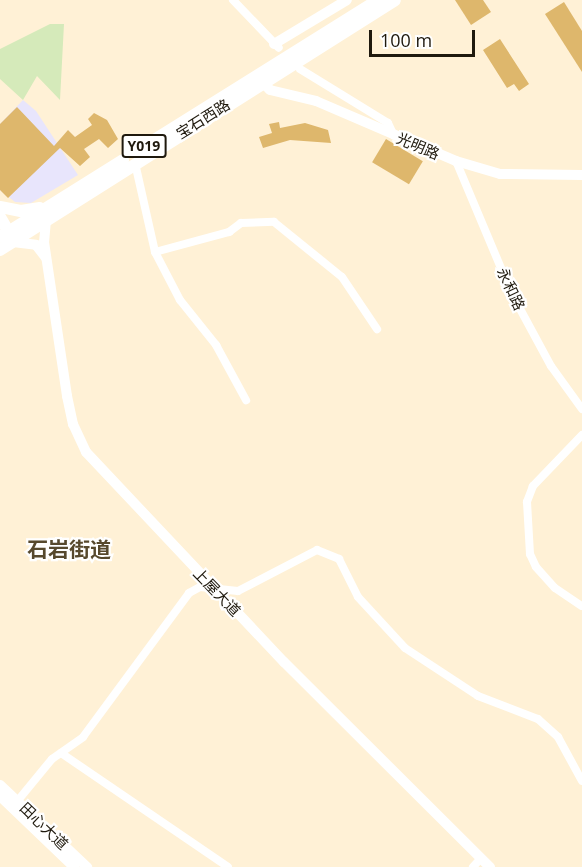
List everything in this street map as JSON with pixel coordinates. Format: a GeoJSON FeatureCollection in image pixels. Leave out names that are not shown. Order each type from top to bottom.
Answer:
{"type":"FeatureCollection","features":[{"type":"Feature","properties":{"kind":"main road","name":"宝石西路"},"geometry":{"type":"LineString","coordinates":[[300,58],[378,0]]}},
{"type":"Feature","properties":{"kind":"main road","name":"宝石西路"},"geometry":{"type":"LineString","coordinates":[[5,236],[281,66],[300,58],[395,0]]}},
{"type":"Feature","properties":{"kind":"main road","name":"宝石西路"},"geometry":{"type":"LineString","coordinates":[[5,236],[46,220],[262,82],[281,66]]}},
{"type":"Feature","properties":{"kind":"main road"},"geometry":{"type":"LineString","coordinates":[[0,207],[21,211],[53,205]]}},
{"type":"Feature","properties":{"kind":"main road"},"geometry":{"type":"LineString","coordinates":[[0,217],[5,236],[0,250]]}},
{"type":"Feature","properties":{"kind":"street"},"geometry":{"type":"LineString","coordinates":[[233,0],[277,46],[347,0]]}},
{"type":"Feature","properties":{"kind":"street"},"geometry":{"type":"LineString","coordinates":[[300,58],[388,123],[394,136]]}},
{"type":"Feature","properties":{"kind":"street","name":"光明路"},"geometry":{"type":"LineString","coordinates":[[262,82],[270,90],[316,101],[456,161],[500,174],[582,175]]}},
{"type":"Feature","properties":{"kind":"street","name":"永和路"},"geometry":{"type":"LineString","coordinates":[[456,161],[512,294],[551,366],[582,409]]}},
{"type":"Feature","properties":{"kind":"street"},"geometry":{"type":"LineString","coordinates":[[135,162],[155,252],[180,300],[216,345],[246,400]]}},
{"type":"Feature","properties":{"kind":"street","name":"上屋大道"},"geometry":{"type":"LineString","coordinates":[[46,220],[47,261],[78,437],[98,469],[490,867]]}},
{"type":"Feature","properties":{"kind":"street"},"geometry":{"type":"LineString","coordinates":[[155,252],[229,232],[241,223],[274,222],[342,277],[378,329]]}},
{"type":"Feature","properties":{"kind":"street"},"geometry":{"type":"LineString","coordinates":[[5,236],[36,245],[47,261]]}},
{"type":"Feature","properties":{"kind":"street"},"geometry":{"type":"LineString","coordinates":[[582,435],[532,486],[526,502],[530,554],[536,567],[555,588],[582,606]]}},
{"type":"Feature","properties":{"kind":"street"},"geometry":{"type":"LineString","coordinates":[[15,804],[40,770],[83,737],[189,593],[200,587],[216,591],[238,591],[300,556],[327,551],[339,559],[358,597],[405,648],[478,696],[538,719],[558,737],[581,777]]}},
{"type":"Feature","properties":{"kind":"street"},"geometry":{"type":"LineString","coordinates":[[62,753],[228,867]]}},
{"type":"Feature","properties":{"kind":"street","name":"田心大道"},"geometry":{"type":"LineString","coordinates":[[0,784],[15,804],[74,867]]}},
{"type":"Feature","properties":{"kind":"street","name":"田心大道"},"geometry":{"type":"LineString","coordinates":[[0,796],[15,804],[87,867]]}},
{"type":"Feature","properties":{"kind":"street"},"geometry":{"type":"LineString","coordinates":[[473,867],[481,858]]}},
{"type":"Feature","properties":{"kind":"shaded area"},"geometry":{"type":"Polygon","coordinates":[[[23,100],[36,111],[78,175],[31,203],[15,202],[0,190],[0,124],[23,100]]]}},
{"type":"Feature","properties":{"kind":"green space"},"geometry":{"type":"Polygon","coordinates":[[[50,24],[64,24],[60,100],[37,76],[23,100],[0,79],[0,49],[50,24]]]}},
{"type":"Feature","properties":{"kind":"building"},"geometry":{"type":"Polygon","coordinates":[[[455,0],[483,0],[491,12],[471,25],[455,0]]]}},
{"type":"Feature","properties":{"kind":"building"},"geometry":{"type":"Polygon","coordinates":[[[564,2],[582,31],[582,72],[545,14],[564,2]]]}},
{"type":"Feature","properties":{"kind":"building"},"geometry":{"type":"Polygon","coordinates":[[[500,39],[529,84],[519,91],[514,84],[507,88],[483,50],[500,39]]]}},
{"type":"Feature","properties":{"kind":"building"},"geometry":{"type":"Polygon","coordinates":[[[17,107],[54,146],[68,130],[75,137],[92,125],[88,119],[94,113],[107,120],[118,139],[108,148],[99,139],[84,149],[90,157],[80,166],[60,148],[8,198],[0,190],[0,124],[17,107]]]}},
{"type":"Feature","properties":{"kind":"building"},"geometry":{"type":"Polygon","coordinates":[[[279,122],[280,128],[305,123],[328,130],[331,143],[290,140],[263,148],[259,137],[272,133],[269,124],[279,122]]]}},
{"type":"Feature","properties":{"kind":"building"},"geometry":{"type":"Polygon","coordinates":[[[386,139],[423,161],[409,184],[372,162],[386,139]]]}},
{"type":"Feature","properties":{"kind":"district","name":"石岩街道"},"geometry":{"type":"Point","coordinates":[69,549]}}]}
